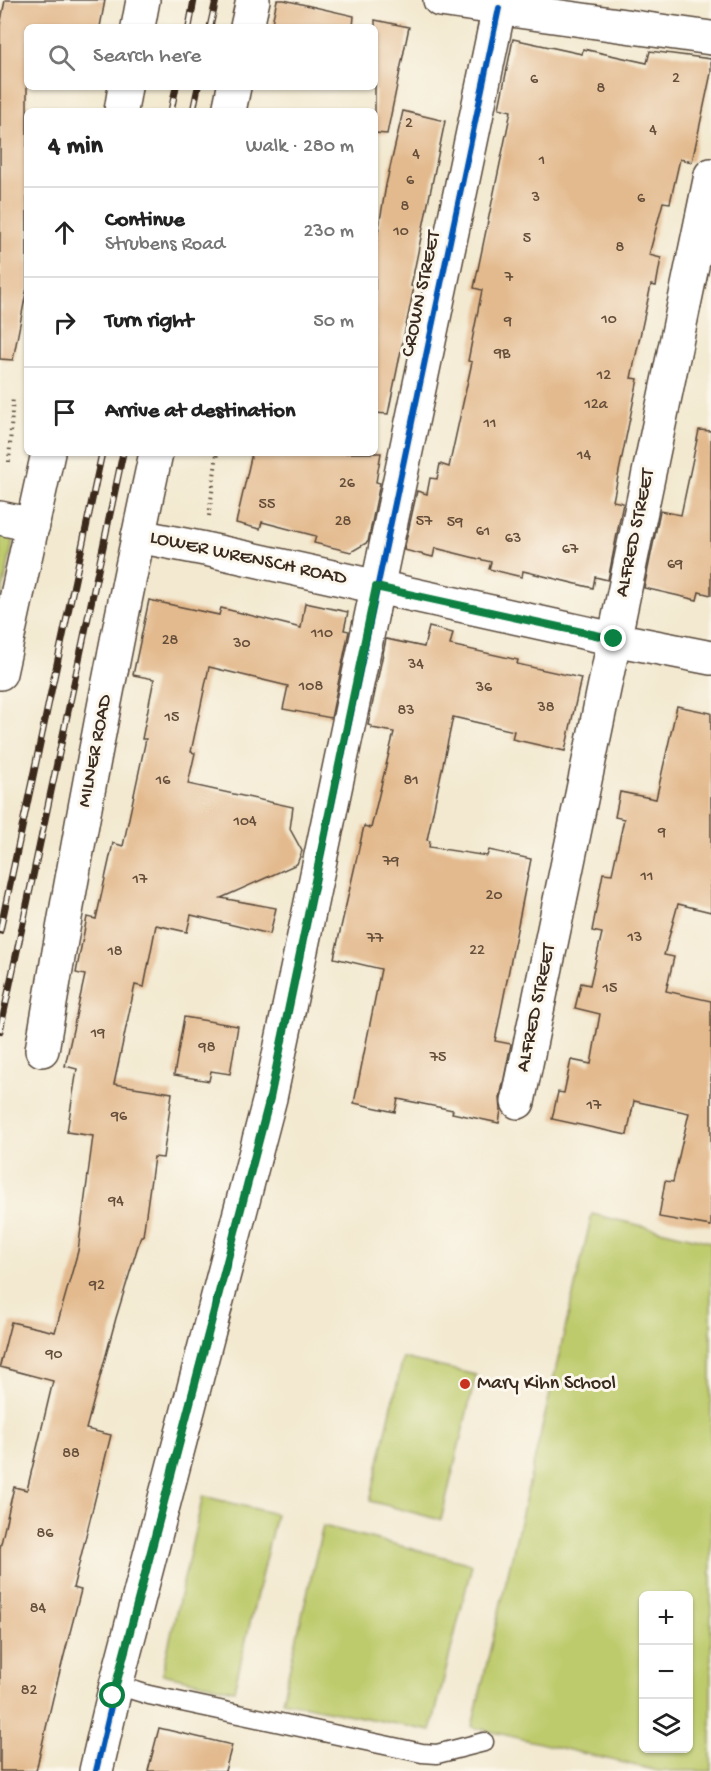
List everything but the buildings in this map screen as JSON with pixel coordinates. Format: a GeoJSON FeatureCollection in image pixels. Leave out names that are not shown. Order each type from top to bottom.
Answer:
{"type":"FeatureCollection","features":[{"type":"Feature","properties":{"kind":"street"},"geometry":{"type":"LineString","coordinates":[[139,24],[143,0]]}},
{"type":"Feature","properties":{"kind":"street"},"geometry":{"type":"LineString","coordinates":[[248,24],[253,0]]}},
{"type":"Feature","properties":{"kind":"street"},"geometry":{"type":"LineString","coordinates":[[440,0],[711,38]]}},
{"type":"Feature","properties":{"kind":"street","name":"CROWN STREET"},"geometry":{"type":"LineString","coordinates":[[96,1771],[116,1685],[270,1098],[499,8]]}},
{"type":"Feature","properties":{"kind":"street"},"geometry":{"type":"LineString","coordinates":[[122,108],[125,90]]}},
{"type":"Feature","properties":{"kind":"street"},"geometry":{"type":"LineString","coordinates":[[230,108],[233,90]]}},
{"type":"Feature","properties":{"kind":"street","name":"ALFRED STREET"},"geometry":{"type":"LineString","coordinates":[[518,1102],[711,175]]}},
{"type":"Feature","properties":{"kind":"street"},"geometry":{"type":"LineString","coordinates":[[0,674],[47,456]]}},
{"type":"Feature","properties":{"kind":"street","name":"MILNER ROAD"},"geometry":{"type":"LineString","coordinates":[[42,1050],[68,898],[155,456]]}},
{"type":"Feature","properties":{"kind":"street"},"geometry":{"type":"LineString","coordinates":[[0,518],[33,525]]}},
{"type":"Feature","properties":{"kind":"street","name":"LOWER WRENSCH ROAD"},"geometry":{"type":"LineString","coordinates":[[138,536],[711,658]]}},
{"type":"Feature","properties":{"kind":"lane"},"geometry":{"type":"LineString","coordinates":[[116,1685],[149,1695],[422,1753],[437,1754],[484,1742]]}},
{"type":"Feature","properties":{"kind":"path"},"geometry":{"type":"LineString","coordinates":[[9,468],[13,396]]}},
{"type":"Feature","properties":{"kind":"path"},"geometry":{"type":"LineString","coordinates":[[205,549],[217,456]]}},
{"type":"Feature","properties":{"kind":"green space"},"geometry":{"type":"Polygon","coordinates":[[[0,534],[14,537],[0,605],[0,534]]]}},
{"type":"Feature","properties":{"kind":"green space"},"geometry":{"type":"Polygon","coordinates":[[[592,1214],[711,1242],[711,1771],[658,1771],[472,1727],[592,1214]]]}},
{"type":"Feature","properties":{"kind":"green space"},"geometry":{"type":"Polygon","coordinates":[[[403,1358],[476,1375],[441,1520],[370,1501],[403,1358]]]}},
{"type":"Feature","properties":{"kind":"green space"},"geometry":{"type":"Polygon","coordinates":[[[203,1496],[276,1514],[234,1690],[162,1674],[203,1496]]]}},
{"type":"Feature","properties":{"kind":"green space"},"geometry":{"type":"Polygon","coordinates":[[[323,1526],[472,1564],[431,1731],[282,1701],[323,1526]]]}},
{"type":"Feature","properties":{"kind":"railway"},"geometry":{"type":"LineString","coordinates":[[190,24],[194,0]]}},
{"type":"Feature","properties":{"kind":"railway"},"geometry":{"type":"LineString","coordinates":[[211,24],[216,0]]}},
{"type":"Feature","properties":{"kind":"railway"},"geometry":{"type":"LineString","coordinates":[[172,108],[175,90]]}},
{"type":"Feature","properties":{"kind":"railway"},"geometry":{"type":"LineString","coordinates":[[194,108],[197,90]]}},
{"type":"Feature","properties":{"kind":"railway"},"geometry":{"type":"LineString","coordinates":[[0,931],[101,456]]}},
{"type":"Feature","properties":{"kind":"railway"},"geometry":{"type":"LineString","coordinates":[[0,1031],[122,456]]}},
{"type":"Feature","properties":{"kind":"cycle path"},"geometry":{"type":"LineString","coordinates":[[96,1771],[116,1685],[270,1098],[499,8]]}},
{"type":"Feature","properties":{"kind":"place","name":"Mary Kihn School"},"geometry":{"type":"Point","coordinates":[465,1384]}},
{"type":"Feature","properties":{"kind":"route"},"geometry":{"type":"LineString","coordinates":[[113,1696],[270,1098],[376,587],[614,639]]}}]}
